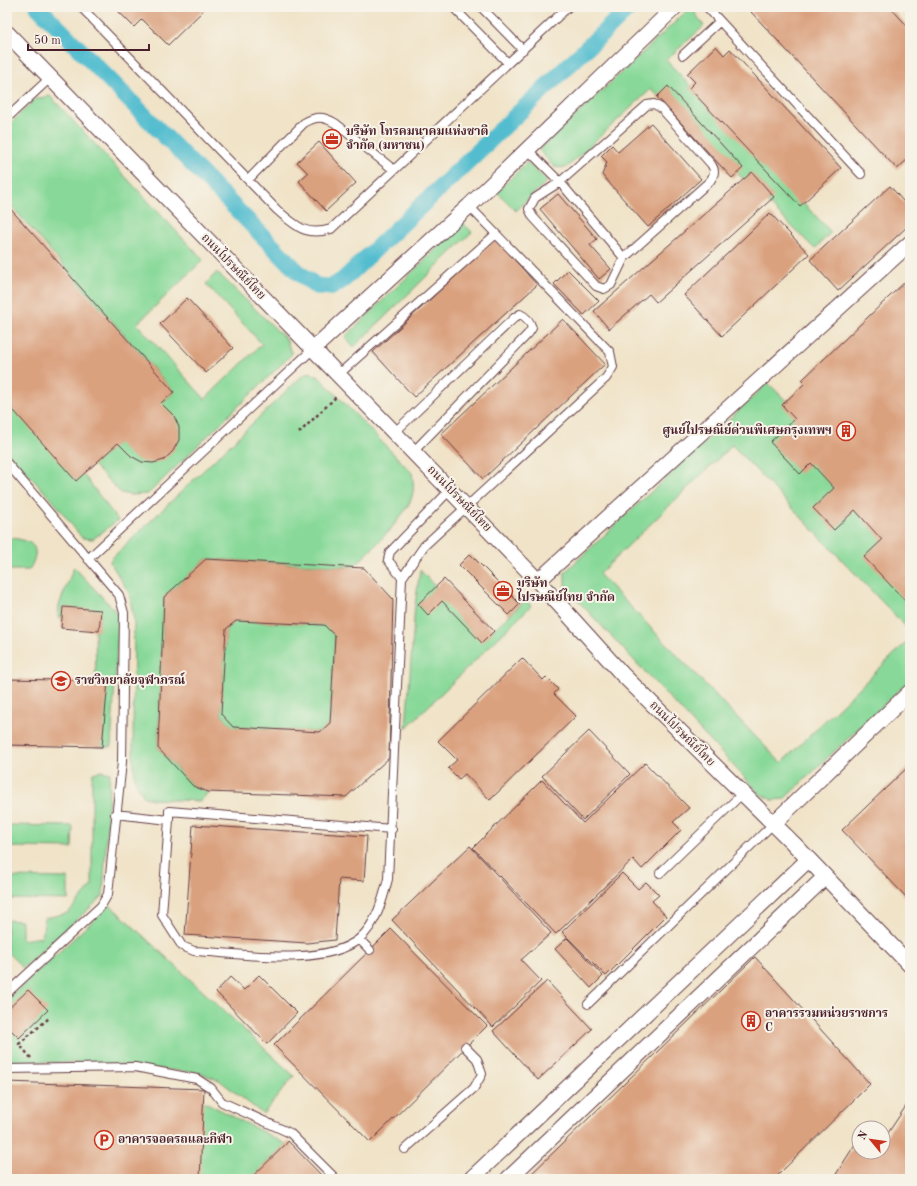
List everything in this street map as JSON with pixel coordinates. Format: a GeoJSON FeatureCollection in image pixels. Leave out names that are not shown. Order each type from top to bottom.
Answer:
{"type":"FeatureCollection","features":[{"type":"Feature","properties":{"kind":"street"},"geometry":{"type":"LineString","coordinates":[[313,349],[469,206],[675,7]]}},
{"type":"Feature","properties":{"kind":"street","name":"ถนนไปรษณีย์ไทย"},"geometry":{"type":"LineString","coordinates":[[7,33],[538,581],[622,674],[743,793],[910,966]]}},
{"type":"Feature","properties":{"kind":"street"},"geometry":{"type":"LineString","coordinates":[[538,581],[910,243]]}},
{"type":"Feature","properties":{"kind":"street"},"geometry":{"type":"LineString","coordinates":[[773,824],[910,692]]}},
{"type":"Feature","properties":{"kind":"street"},"geometry":{"type":"LineString","coordinates":[[470,1179],[808,860]]}},
{"type":"Feature","properties":{"kind":"street"},"geometry":{"type":"LineString","coordinates":[[508,1179],[825,877]]}},
{"type":"Feature","properties":{"kind":"street"},"geometry":{"type":"LineString","coordinates":[[766,900],[774,900],[780,904],[784,916]]}},
{"type":"Feature","properties":{"kind":"lane"},"geometry":{"type":"LineString","coordinates":[[81,7],[277,210],[294,224],[308,231],[318,233],[331,229],[568,7]]}},
{"type":"Feature","properties":{"kind":"lane"},"geometry":{"type":"LineString","coordinates":[[452,7],[508,63]]}},
{"type":"Feature","properties":{"kind":"lane"},"geometry":{"type":"LineString","coordinates":[[481,7],[523,50]]}},
{"type":"Feature","properties":{"kind":"lane"},"geometry":{"type":"LineString","coordinates":[[707,7],[861,174]]}},
{"type":"Feature","properties":{"kind":"lane"},"geometry":{"type":"LineString","coordinates":[[683,55],[720,21]]}},
{"type":"Feature","properties":{"kind":"lane"},"geometry":{"type":"LineString","coordinates":[[7,118],[50,78]]}},
{"type":"Feature","properties":{"kind":"lane"},"geometry":{"type":"LineString","coordinates":[[654,104],[661,108],[714,169],[714,175],[710,181],[624,258],[611,285],[604,289],[596,286],[533,217],[529,209],[535,198],[560,182],[647,105],[654,104]]}},
{"type":"Feature","properties":{"kind":"lane"},"geometry":{"type":"LineString","coordinates":[[248,180],[304,123],[314,117],[325,117],[336,123],[394,170]]}},
{"type":"Feature","properties":{"kind":"lane"},"geometry":{"type":"LineString","coordinates":[[527,149],[560,182],[624,258]]}},
{"type":"Feature","properties":{"kind":"lane"},"geometry":{"type":"LineString","coordinates":[[392,830],[169,811],[162,915],[182,946],[194,951],[300,957],[338,950],[359,939],[372,924],[383,898],[388,879],[392,830],[402,578],[424,546],[606,378],[613,367],[610,352],[469,206]]}},
{"type":"Feature","properties":{"kind":"lane"},"geometry":{"type":"LineString","coordinates":[[344,380],[496,234]]}},
{"type":"Feature","properties":{"kind":"lane"},"geometry":{"type":"LineString","coordinates":[[394,433],[514,318],[520,314],[525,316],[530,322],[532,328],[528,334],[413,452]]}},
{"type":"Feature","properties":{"kind":"lane"},"geometry":{"type":"LineString","coordinates":[[88,559],[313,349]]}},
{"type":"Feature","properties":{"kind":"lane"},"geometry":{"type":"LineString","coordinates":[[7,463],[119,595],[124,613],[122,762],[115,814],[108,894],[101,906],[7,993]]}},
{"type":"Feature","properties":{"kind":"lane"},"geometry":{"type":"LineString","coordinates":[[402,578],[388,560],[390,552],[450,490]]}},
{"type":"Feature","properties":{"kind":"lane"},"geometry":{"type":"LineString","coordinates":[[660,873],[743,793]]}},
{"type":"Feature","properties":{"kind":"lane"},"geometry":{"type":"LineString","coordinates":[[115,814],[169,820]]}},
{"type":"Feature","properties":{"kind":"lane"},"geometry":{"type":"LineString","coordinates":[[588,1004],[773,824]]}},
{"type":"Feature","properties":{"kind":"lane"},"geometry":{"type":"LineString","coordinates":[[359,939],[370,950]]}},
{"type":"Feature","properties":{"kind":"lane"},"geometry":{"type":"LineString","coordinates":[[405,1149],[474,1088],[482,1074],[477,1059],[465,1047]]}},
{"type":"Feature","properties":{"kind":"lane"},"geometry":{"type":"LineString","coordinates":[[7,1069],[135,1067],[198,1079],[211,1088],[222,1102],[290,1133],[336,1179]]}},
{"type":"Feature","properties":{"kind":"path"},"geometry":{"type":"LineString","coordinates":[[299,433],[344,380]]}},
{"type":"Feature","properties":{"kind":"path"},"geometry":{"type":"LineString","coordinates":[[40,1068],[19,1044],[49,1018]]}},
{"type":"Feature","properties":{"kind":"path"},"geometry":{"type":"LineString","coordinates":[[910,1039],[908,1041],[910,1045]]}},
{"type":"Feature","properties":{"kind":"green space"},"geometry":{"type":"Polygon","coordinates":[[[691,7],[704,26],[666,60],[831,232],[815,249],[651,89],[566,168],[554,167],[539,150],[691,7]]]}},
{"type":"Feature","properties":{"kind":"green space"},"geometry":{"type":"Polygon","coordinates":[[[50,96],[203,260],[137,324],[205,399],[262,344],[206,284],[217,272],[286,339],[292,354],[148,494],[130,495],[121,493],[93,465],[174,392],[7,201],[7,127],[35,99],[50,96]]]}},
{"type":"Feature","properties":{"kind":"green space"},"geometry":{"type":"Polygon","coordinates":[[[527,162],[547,181],[516,211],[497,192],[527,162]]]}},
{"type":"Feature","properties":{"kind":"green space"},"geometry":{"type":"Polygon","coordinates":[[[463,223],[472,232],[354,347],[345,337],[463,223]]]}},
{"type":"Feature","properties":{"kind":"green space"},"geometry":{"type":"Polygon","coordinates":[[[310,372],[320,378],[412,473],[413,490],[411,501],[397,521],[354,567],[206,559],[164,597],[158,748],[193,786],[208,792],[201,801],[152,799],[144,797],[135,781],[133,756],[134,620],[129,593],[110,562],[111,559],[302,376],[310,372]]]}},
{"type":"Feature","properties":{"kind":"green space"},"geometry":{"type":"Polygon","coordinates":[[[768,383],[910,521],[910,631],[732,445],[599,574],[781,763],[910,639],[910,680],[784,799],[772,800],[760,794],[565,587],[565,572],[768,383]]]}},
{"type":"Feature","properties":{"kind":"green space"},"geometry":{"type":"Polygon","coordinates":[[[7,394],[83,474],[118,520],[93,539],[82,538],[55,503],[7,452],[7,394]]]}},
{"type":"Feature","properties":{"kind":"green space"},"geometry":{"type":"Polygon","coordinates":[[[7,538],[28,542],[35,549],[35,555],[29,570],[7,570],[7,538]]]}},
{"type":"Feature","properties":{"kind":"green space"},"geometry":{"type":"Polygon","coordinates":[[[74,567],[119,615],[111,747],[97,747],[95,626],[58,617],[59,605],[74,567]]]}},
{"type":"Feature","properties":{"kind":"green space"},"geometry":{"type":"Polygon","coordinates":[[[420,570],[483,639],[526,600],[531,606],[406,728],[415,605],[420,570]]]}},
{"type":"Feature","properties":{"kind":"green space"},"geometry":{"type":"Polygon","coordinates":[[[236,621],[324,625],[335,636],[330,723],[320,732],[233,727],[221,714],[226,629],[236,621]]]}},
{"type":"Feature","properties":{"kind":"green space"},"geometry":{"type":"Polygon","coordinates":[[[101,771],[110,773],[103,896],[23,968],[7,952],[7,920],[22,921],[22,940],[42,937],[45,918],[68,913],[92,886],[92,780],[93,773],[101,771]]]}},
{"type":"Feature","properties":{"kind":"green space"},"geometry":{"type":"Polygon","coordinates":[[[7,825],[73,826],[72,848],[7,847],[7,825]]]}},
{"type":"Feature","properties":{"kind":"green space"},"geometry":{"type":"Polygon","coordinates":[[[7,877],[68,878],[68,900],[7,899],[7,877]]]}},
{"type":"Feature","properties":{"kind":"green space"},"geometry":{"type":"Polygon","coordinates":[[[110,905],[294,1076],[263,1114],[219,1080],[200,1073],[111,1064],[7,1061],[7,1000],[110,905]]]}},
{"type":"Feature","properties":{"kind":"green space","name":"อาคารจอดรถและกีฬา"},"geometry":{"type":"Polygon","coordinates":[[[7,1090],[203,1101],[286,1144],[250,1179],[7,1179],[7,1090]]]}},
{"type":"Feature","properties":{"kind":"building"},"geometry":{"type":"Polygon","coordinates":[[[114,7],[207,7],[168,45],[142,19],[134,27],[114,7]]]}},
{"type":"Feature","properties":{"kind":"building"},"geometry":{"type":"Polygon","coordinates":[[[756,7],[890,7],[910,29],[910,157],[897,169],[751,12],[756,7]]]}},
{"type":"Feature","properties":{"kind":"building"},"geometry":{"type":"Polygon","coordinates":[[[716,46],[724,55],[730,49],[841,168],[800,206],[689,88],[695,82],[687,74],[716,46]]]}},
{"type":"Feature","properties":{"kind":"building"},"geometry":{"type":"Polygon","coordinates":[[[668,86],[743,168],[732,178],[657,97],[668,86]]]}},
{"type":"Feature","properties":{"kind":"building"},"geometry":{"type":"Polygon","coordinates":[[[651,123],[701,179],[648,227],[602,175],[607,162],[601,156],[612,145],[618,152],[651,123]]]}},
{"type":"Feature","properties":{"kind":"building"},"geometry":{"type":"Polygon","coordinates":[[[319,142],[356,183],[326,211],[299,181],[308,173],[297,162],[319,142]]]}},
{"type":"Feature","properties":{"kind":"building"},"geometry":{"type":"Polygon","coordinates":[[[752,172],[774,197],[656,302],[649,294],[609,329],[594,311],[752,172]]]}},
{"type":"Feature","properties":{"kind":"building"},"geometry":{"type":"Polygon","coordinates":[[[890,186],[910,209],[910,224],[838,291],[810,260],[890,186]]]}},
{"type":"Feature","properties":{"kind":"building"},"geometry":{"type":"Polygon","coordinates":[[[558,194],[597,239],[590,245],[611,269],[599,279],[540,209],[558,194]]]}},
{"type":"Feature","properties":{"kind":"building"},"geometry":{"type":"Polygon","coordinates":[[[7,205],[174,392],[161,403],[174,416],[179,427],[179,440],[173,451],[164,460],[153,463],[142,462],[131,456],[118,443],[76,481],[7,403],[7,205]]]}},
{"type":"Feature","properties":{"kind":"building"},"geometry":{"type":"Polygon","coordinates":[[[770,213],[809,254],[722,336],[684,295],[770,213]]]}},
{"type":"Feature","properties":{"kind":"building"},"geometry":{"type":"Polygon","coordinates":[[[496,239],[537,285],[414,397],[373,352],[496,239]]]}},
{"type":"Feature","properties":{"kind":"building"},"geometry":{"type":"Polygon","coordinates":[[[568,270],[599,301],[584,315],[554,284],[568,270]]]}},
{"type":"Feature","properties":{"kind":"building","name":"ศูนย์ไปรษณีย์ด่วนพิเศษกรุงเทพฯ"},"geometry":{"type":"Polygon","coordinates":[[[910,277],[910,606],[864,557],[882,540],[855,510],[834,530],[813,508],[834,488],[811,463],[800,474],[770,442],[795,419],[782,405],[805,383],[802,380],[910,277]]]}},
{"type":"Feature","properties":{"kind":"building"},"geometry":{"type":"Polygon","coordinates":[[[187,298],[233,348],[206,373],[160,324],[187,298]]]}},
{"type":"Feature","properties":{"kind":"building"},"geometry":{"type":"Polygon","coordinates":[[[563,319],[605,364],[483,479],[441,434],[563,319]]]}},
{"type":"Feature","properties":{"kind":"building"},"geometry":{"type":"Polygon","coordinates":[[[470,554],[520,604],[509,615],[459,565],[470,554]]]}},
{"type":"Feature","properties":{"kind":"building"},"geometry":{"type":"Polygon","coordinates":[[[206,559],[364,568],[393,599],[389,758],[346,797],[208,792],[193,786],[158,748],[164,597],[206,559]],[[236,621],[226,629],[221,714],[233,727],[320,732],[330,723],[335,636],[324,625],[236,621]]]}},
{"type":"Feature","properties":{"kind":"building"},"geometry":{"type":"Polygon","coordinates":[[[444,579],[494,631],[482,643],[442,601],[428,615],[418,604],[444,579]]]}},
{"type":"Feature","properties":{"kind":"building"},"geometry":{"type":"Polygon","coordinates":[[[63,607],[101,610],[99,631],[61,628],[63,607]]]}},
{"type":"Feature","properties":{"kind":"building"},"geometry":{"type":"Polygon","coordinates":[[[522,658],[543,680],[546,677],[558,689],[554,694],[576,716],[490,800],[465,774],[459,779],[448,768],[457,760],[438,741],[522,658]]]}},
{"type":"Feature","properties":{"kind":"building"},"geometry":{"type":"Polygon","coordinates":[[[7,679],[108,681],[102,747],[7,745],[7,679]]]}},
{"type":"Feature","properties":{"kind":"building"},"geometry":{"type":"Polygon","coordinates":[[[589,731],[630,774],[583,820],[542,776],[589,731]]]}},
{"type":"Feature","properties":{"kind":"building"},"geometry":{"type":"Polygon","coordinates":[[[645,763],[689,808],[673,822],[681,830],[642,869],[633,859],[556,934],[473,848],[542,780],[583,823],[645,763]]]}},
{"type":"Feature","properties":{"kind":"building"},"geometry":{"type":"Polygon","coordinates":[[[910,765],[910,901],[842,830],[910,765]]]}},
{"type":"Feature","properties":{"kind":"building"},"geometry":{"type":"Polygon","coordinates":[[[193,825],[367,836],[364,881],[339,879],[335,940],[307,943],[185,935],[193,825]]]}},
{"type":"Feature","properties":{"kind":"building"},"geometry":{"type":"Polygon","coordinates":[[[470,846],[551,933],[521,960],[541,981],[493,1027],[392,920],[470,846]]]}},
{"type":"Feature","properties":{"kind":"building"},"geometry":{"type":"Polygon","coordinates":[[[622,873],[638,889],[646,882],[659,895],[652,901],[666,916],[606,976],[562,932],[622,873]]]}},
{"type":"Feature","properties":{"kind":"building"},"geometry":{"type":"Polygon","coordinates":[[[391,929],[487,1026],[370,1142],[274,1045],[391,929]]]}},
{"type":"Feature","properties":{"kind":"building"},"geometry":{"type":"Polygon","coordinates":[[[567,938],[603,976],[591,988],[555,949],[567,938]]]}},
{"type":"Feature","properties":{"kind":"building","name":"อาคารรวมหน่วยราชการ C"},"geometry":{"type":"Polygon","coordinates":[[[755,957],[870,1084],[774,1179],[526,1179],[755,957]]]}},
{"type":"Feature","properties":{"kind":"building"},"geometry":{"type":"Polygon","coordinates":[[[259,975],[297,1013],[267,1044],[216,992],[230,977],[244,990],[259,975]]]}},
{"type":"Feature","properties":{"kind":"building"},"geometry":{"type":"Polygon","coordinates":[[[547,981],[592,1029],[538,1080],[493,1031],[547,981]]]}},
{"type":"Feature","properties":{"kind":"building"},"geometry":{"type":"Polygon","coordinates":[[[28,990],[48,1010],[19,1038],[7,1026],[7,1010],[28,990]]]}},
{"type":"Feature","properties":{"kind":"building","name":"อาคารจอดรถและกีฬา"},"geometry":{"type":"Polygon","coordinates":[[[7,1082],[204,1089],[200,1179],[7,1179],[7,1082]]]}},
{"type":"Feature","properties":{"kind":"building"},"geometry":{"type":"Polygon","coordinates":[[[908,1103],[910,1104],[910,1179],[833,1179],[851,1151],[851,1160],[891,1160],[891,1128],[908,1103]]]}},
{"type":"Feature","properties":{"kind":"building"},"geometry":{"type":"Polygon","coordinates":[[[288,1141],[325,1179],[250,1179],[286,1144],[288,1141]]]}},
{"type":"Feature","properties":{"kind":"waterway"},"geometry":{"type":"LineString","coordinates":[[38,7],[298,272],[316,286],[332,287],[343,280],[630,7]]}},
{"type":"Feature","properties":{"kind":"place","name":"บริษัท โทรคมนาคมแห่งชาติ จำกัด (มหาชน)"},"geometry":{"type":"Point","coordinates":[332,139]}},
{"type":"Feature","properties":{"kind":"place","name":"ศูนย์ไปรษณีย์ด่วนพิเศษกรุงเทพฯ"},"geometry":{"type":"Point","coordinates":[846,431]}},
{"type":"Feature","properties":{"kind":"place","name":"บริษัท ไปรษณีย์ไทย จำกัด"},"geometry":{"type":"Point","coordinates":[503,591]}},
{"type":"Feature","properties":{"kind":"place","name":"ราชวิทยาลัยจุฬาภรณ์"},"geometry":{"type":"Point","coordinates":[61,681]}},
{"type":"Feature","properties":{"kind":"place","name":"อาคารรวมหน่วยราชการ C"},"geometry":{"type":"Point","coordinates":[751,1021]}},
{"type":"Feature","properties":{"kind":"place","name":"อาคารจอดรถและกีฬา"},"geometry":{"type":"Point","coordinates":[104,1140]}}]}
